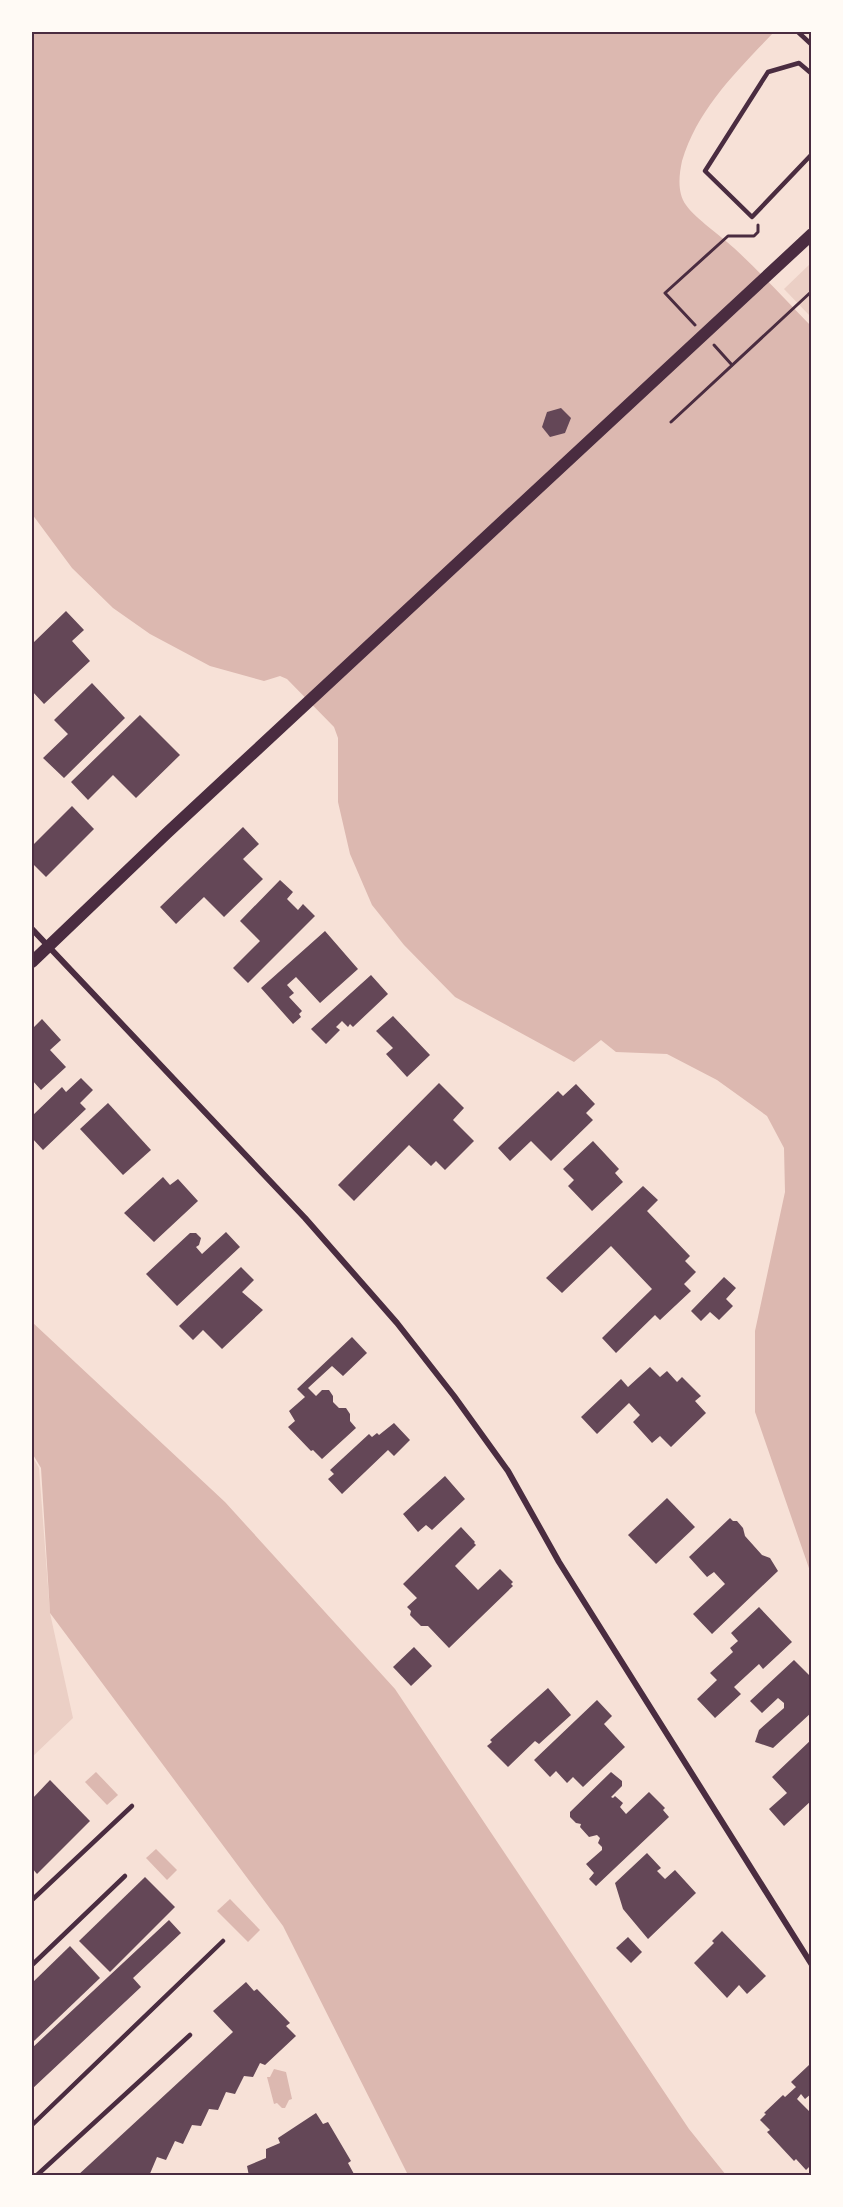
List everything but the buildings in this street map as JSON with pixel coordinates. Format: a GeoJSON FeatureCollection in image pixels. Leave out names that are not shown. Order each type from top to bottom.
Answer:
{"type":"FeatureCollection","features":[{"type":"Feature","properties":{"kind":"main road"},"geometry":{"type":"LineString","coordinates":[[32,962],[812,234]]}},
{"type":"Feature","properties":{"kind":"street"},"geometry":{"type":"LineString","coordinates":[[32,929],[305,1218],[397,1323],[454,1396],[508,1471],[559,1562],[812,1965]]}},
{"type":"Feature","properties":{"kind":"lane"},"geometry":{"type":"LineString","coordinates":[[798,32],[812,45]]}},
{"type":"Feature","properties":{"kind":"lane"},"geometry":{"type":"LineString","coordinates":[[812,74],[799,63],[768,72],[705,171],[752,216],[812,154]]}},
{"type":"Feature","properties":{"kind":"lane"},"geometry":{"type":"LineString","coordinates":[[32,1900],[132,1806]]}},
{"type":"Feature","properties":{"kind":"lane"},"geometry":{"type":"LineString","coordinates":[[32,1965],[125,1876]]}},
{"type":"Feature","properties":{"kind":"lane"},"geometry":{"type":"LineString","coordinates":[[32,2125],[223,1941]]}},
{"type":"Feature","properties":{"kind":"lane"},"geometry":{"type":"LineString","coordinates":[[36,2175],[190,2035]]}},
{"type":"Feature","properties":{"kind":"path"},"geometry":{"type":"LineString","coordinates":[[703,333],[665,293],[728,236],[753,236],[758,232]]}},
{"type":"Feature","properties":{"kind":"path"},"geometry":{"type":"LineString","coordinates":[[671,422],[812,291]]}},
{"type":"Feature","properties":{"kind":"path"},"geometry":{"type":"LineString","coordinates":[[710,341],[732,365]]}},
{"type":"Feature","properties":{"kind":"shaded area"},"geometry":{"type":"Polygon","coordinates":[[[32,32],[774,32],[746,61],[708,107],[689,142],[682,161],[680,184],[681,195],[690,210],[744,257],[811,326],[811,1574],[755,1412],[755,1331],[785,1192],[784,1148],[767,1116],[717,1080],[667,1054],[616,1052],[601,1040],[574,1062],[455,997],[404,945],[372,905],[350,854],[338,802],[338,738],[334,727],[287,679],[280,676],[264,681],[210,666],[150,634],[113,608],[72,568],[32,514],[32,32]]]}},
{"type":"Feature","properties":{"kind":"shaded area"},"geometry":{"type":"Polygon","coordinates":[[[811,264],[811,317],[784,289],[811,264]]]}},
{"type":"Feature","properties":{"kind":"shaded area"},"geometry":{"type":"Polygon","coordinates":[[[32,1322],[225,1502],[395,1689],[689,2129],[726,2175],[408,2175],[283,1926],[50,1613],[41,1468],[32,1453],[32,1322]]]}},
{"type":"Feature","properties":{"kind":"shaded area"},"geometry":{"type":"Polygon","coordinates":[[[32,1456],[39,1468],[50,1613],[73,1718],[32,1757],[32,1456]]]}},
{"type":"Feature","properties":{"kind":"shaded area"},"geometry":{"type":"Polygon","coordinates":[[[96,1772],[118,1795],[107,1805],[85,1782],[96,1772]]]}},
{"type":"Feature","properties":{"kind":"shaded area"},"geometry":{"type":"Polygon","coordinates":[[[156,1849],[177,1870],[167,1880],[146,1858],[156,1849]]]}},
{"type":"Feature","properties":{"kind":"shaded area"},"geometry":{"type":"Polygon","coordinates":[[[230,1899],[260,1930],[248,1942],[217,1911],[230,1899]]]}},
{"type":"Feature","properties":{"kind":"shaded area"},"geometry":{"type":"Polygon","coordinates":[[[274,2069],[286,2072],[292,2099],[285,2108],[277,2103],[274,2104],[267,2077],[270,2077],[274,2069]]]}}]}
